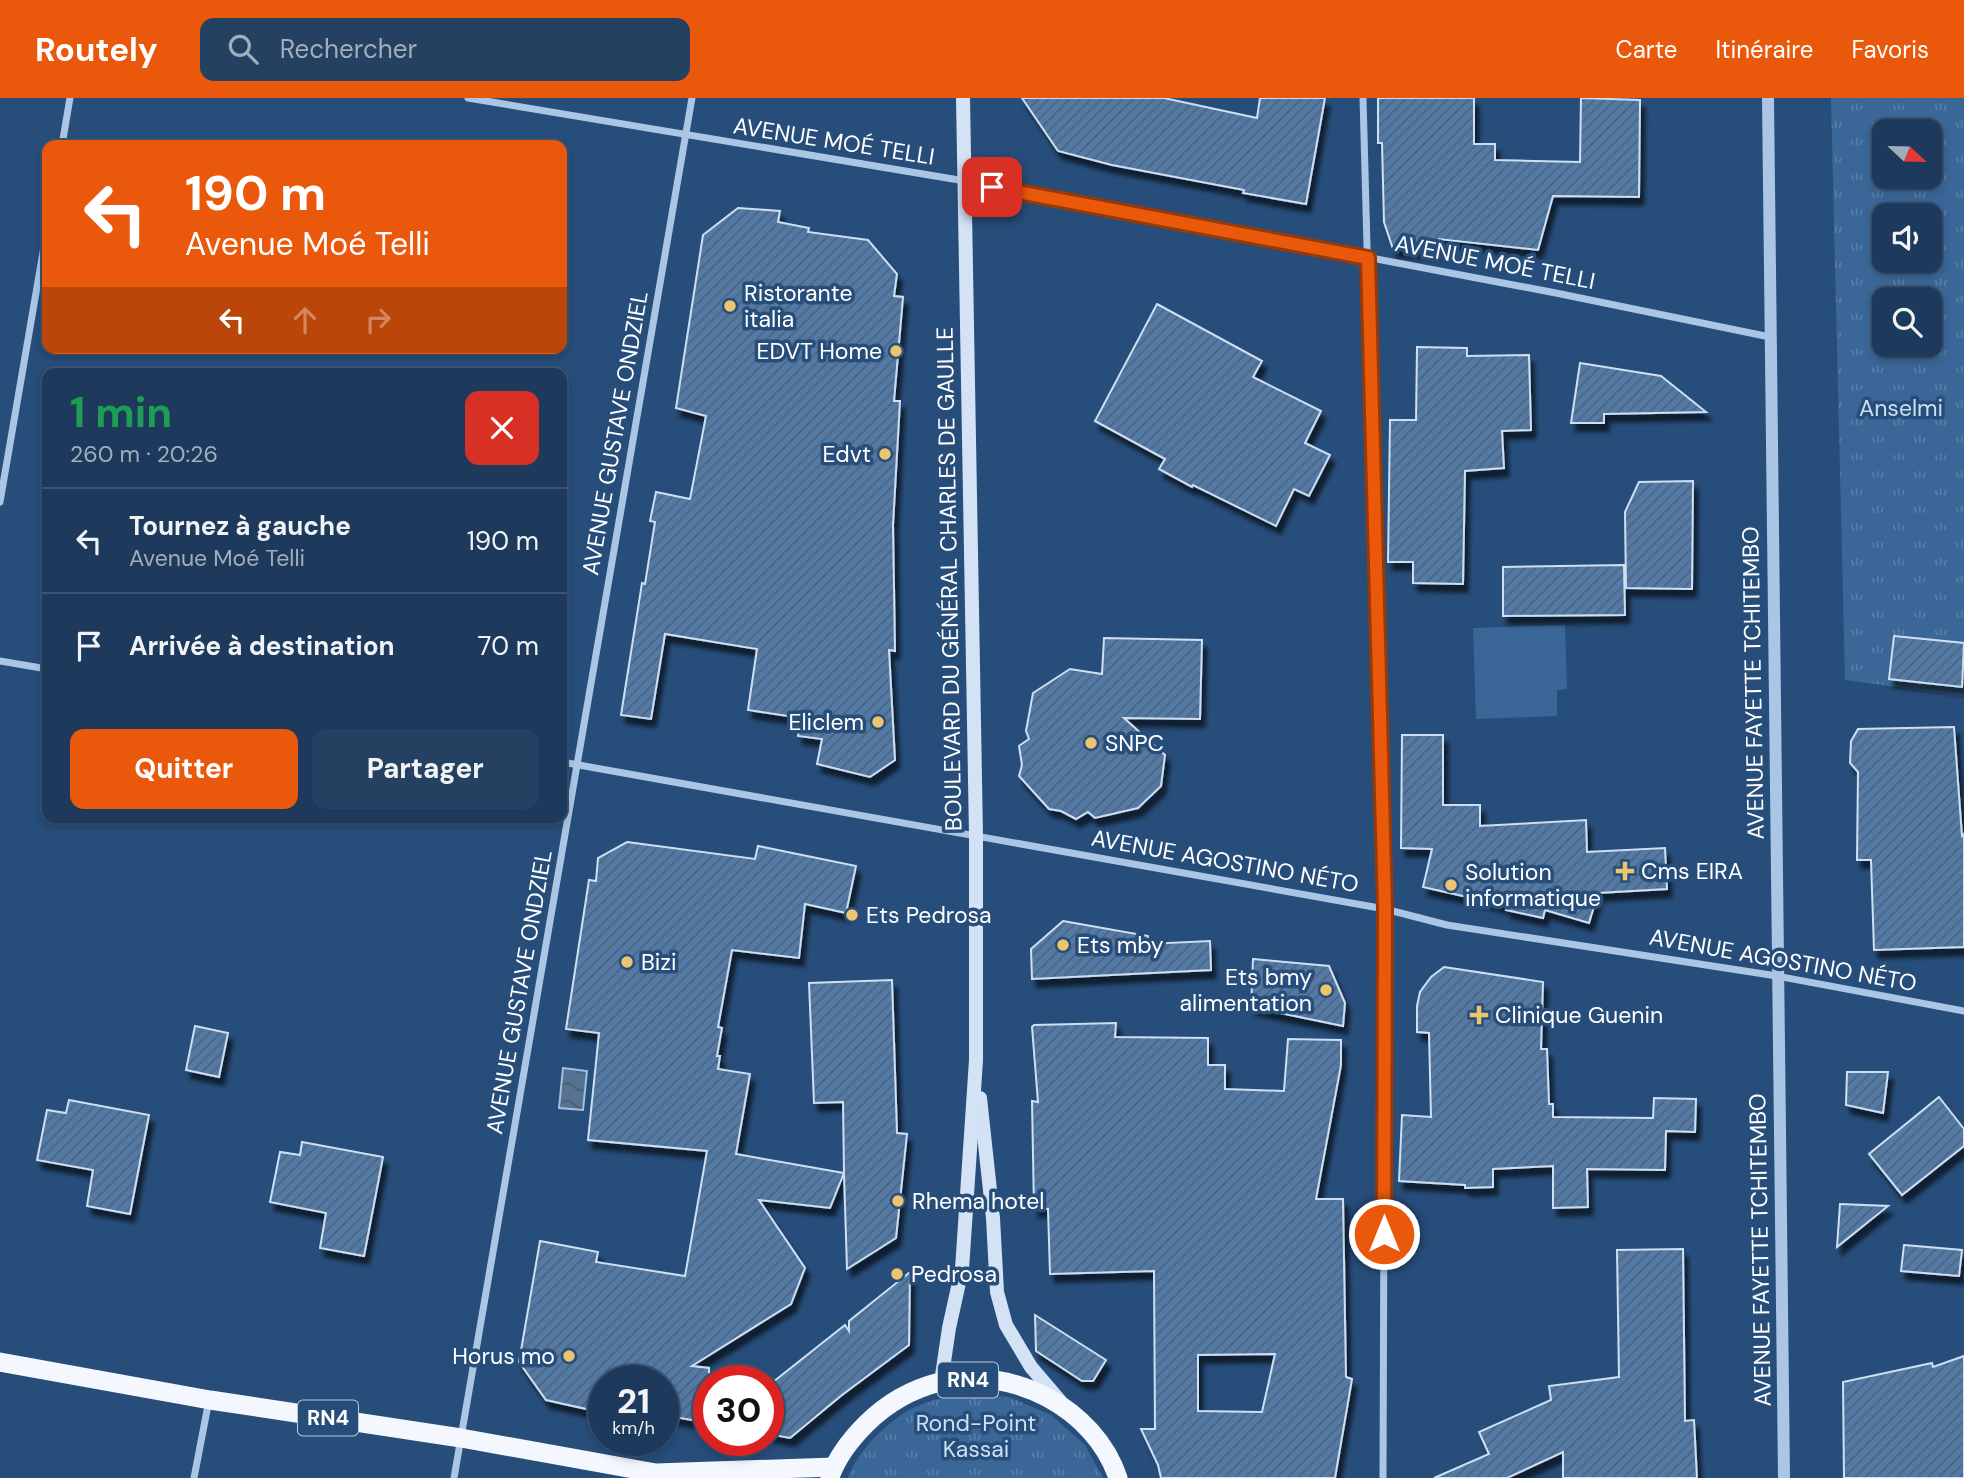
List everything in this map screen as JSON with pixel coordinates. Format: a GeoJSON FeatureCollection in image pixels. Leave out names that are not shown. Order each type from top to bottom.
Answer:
{"type":"FeatureCollection","features":[{"type":"Feature","properties":{"kind":"highway","name":"RN4"},"geometry":{"type":"LineString","coordinates":[[0,1362],[209,1399],[461,1438],[660,1476],[832,1473],[853,1437],[878,1412],[908,1394],[941,1382],[984,1379],[1027,1387],[1065,1408],[1093,1434],[1114,1466],[1118,1478]]}},
{"type":"Feature","properties":{"kind":"main road","name":"BOULEVARD DU GÉNÉRAL CHARLES DE GAULLE"},"geometry":{"type":"LineString","coordinates":[[941,1382],[962,1269],[976,1060],[976,836],[963,98]]}},
{"type":"Feature","properties":{"kind":"main road","name":"BOULEVARD DU GÉNÉRAL CHARLES DE GAULLE"},"geometry":{"type":"LineString","coordinates":[[976,1060],[993,1218],[997,1292],[1006,1325],[1031,1367],[1065,1408]]}},
{"type":"Feature","properties":{"kind":"street"},"geometry":{"type":"LineString","coordinates":[[63,140],[70,98]]}},
{"type":"Feature","properties":{"kind":"street","name":"AVENUE MOÉ TELLI"},"geometry":{"type":"LineString","coordinates":[[468,98],[965,181],[1556,293],[1770,337]]}},
{"type":"Feature","properties":{"kind":"street","name":"AVENUE GUSTAVE ONDZIEL"},"geometry":{"type":"LineString","coordinates":[[454,1478],[692,98]]}},
{"type":"Feature","properties":{"kind":"street"},"geometry":{"type":"LineString","coordinates":[[1363,98],[1385,909],[1383,1478]]}},
{"type":"Feature","properties":{"kind":"street","name":"AVENUE FAYETTE TCHITEMBO"},"geometry":{"type":"LineString","coordinates":[[1768,98],[1784,1478]]}},
{"type":"Feature","properties":{"kind":"street"},"geometry":{"type":"LineString","coordinates":[[0,502],[42,258]]}},
{"type":"Feature","properties":{"kind":"street"},"geometry":{"type":"LineString","coordinates":[[0,661],[42,668]]}},
{"type":"Feature","properties":{"kind":"street","name":"AVENUE AGOSTINO NÉTO"},"geometry":{"type":"LineString","coordinates":[[567,763],[1385,909],[1447,925],[1777,976],[1964,1010]]}},
{"type":"Feature","properties":{"kind":"street"},"geometry":{"type":"LineString","coordinates":[[194,1478],[209,1399]]}},
{"type":"Feature","properties":{"kind":"green space","name":"Anselmi"},"geometry":{"type":"Polygon","coordinates":[[[1831,98],[1964,98],[1964,696],[1845,680],[1831,98]]]}},
{"type":"Feature","properties":{"kind":"green space"},"geometry":{"type":"Polygon","coordinates":[[[1565,625],[1567,689],[1557,690],[1557,716],[1476,719],[1473,628],[1565,625]]]}},
{"type":"Feature","properties":{"kind":"green space","name":"Rond-Point Kassai"},"geometry":{"type":"Polygon","coordinates":[[[963,1394],[1009,1397],[1051,1415],[1085,1445],[1103,1478],[848,1478],[868,1445],[898,1417],[925,1403],[963,1394]]]}},
{"type":"Feature","properties":{"kind":"water"},"geometry":{"type":"Polygon","coordinates":[[[563,1068],[587,1071],[583,1110],[559,1108],[563,1068]]]}},
{"type":"Feature","properties":{"kind":"building"},"geometry":{"type":"Polygon","coordinates":[[[1022,98],[1164,98],[1257,118],[1260,98],[1325,98],[1306,204],[1243,193],[1244,190],[1112,165],[1058,151],[1022,98]]]}},
{"type":"Feature","properties":{"kind":"building"},"geometry":{"type":"Polygon","coordinates":[[[1378,98],[1474,98],[1474,144],[1495,144],[1495,160],[1580,162],[1581,98],[1640,100],[1639,197],[1553,196],[1538,250],[1439,239],[1439,251],[1393,249],[1384,222],[1382,143],[1378,143],[1378,98]]]}},
{"type":"Feature","properties":{"kind":"building"},"geometry":{"type":"Polygon","coordinates":[[[738,208],[780,211],[778,222],[809,228],[808,232],[868,240],[897,274],[894,296],[903,297],[894,401],[900,401],[893,525],[895,651],[889,650],[895,760],[870,777],[817,764],[822,739],[798,736],[801,718],[748,710],[757,649],[665,634],[651,719],[621,715],[642,583],[645,584],[655,522],[650,521],[656,492],[690,499],[706,416],[676,408],[703,235],[738,208]]]}},
{"type":"Feature","properties":{"kind":"building"},"geometry":{"type":"Polygon","coordinates":[[[1157,304],[1262,361],[1253,377],[1321,411],[1305,443],[1330,455],[1309,496],[1294,489],[1276,526],[1159,469],[1165,459],[1095,421],[1157,304]]]}},
{"type":"Feature","properties":{"kind":"building"},"geometry":{"type":"Polygon","coordinates":[[[1417,347],[1467,348],[1467,356],[1529,355],[1531,430],[1502,431],[1504,468],[1465,471],[1463,584],[1413,583],[1413,562],[1388,562],[1390,420],[1416,420],[1417,347]]]}},
{"type":"Feature","properties":{"kind":"building"},"geometry":{"type":"Polygon","coordinates":[[[1580,363],[1661,376],[1706,412],[1604,414],[1604,423],[1571,423],[1580,363]]]}},
{"type":"Feature","properties":{"kind":"building"},"geometry":{"type":"Polygon","coordinates":[[[1693,481],[1692,589],[1626,588],[1625,512],[1639,482],[1693,481]]]}},
{"type":"Feature","properties":{"kind":"building"},"geometry":{"type":"Polygon","coordinates":[[[1624,565],[1625,615],[1503,616],[1503,567],[1624,565]]]}},
{"type":"Feature","properties":{"kind":"building"},"geometry":{"type":"Polygon","coordinates":[[[1894,636],[1964,643],[1962,687],[1889,679],[1894,636]]]}},
{"type":"Feature","properties":{"kind":"building","name":"SNPC"},"geometry":{"type":"Polygon","coordinates":[[[1104,638],[1202,640],[1200,719],[1124,718],[1165,755],[1161,786],[1138,808],[1095,818],[1088,812],[1076,819],[1061,811],[1049,809],[1019,776],[1022,765],[1019,746],[1029,739],[1026,731],[1033,693],[1070,669],[1102,674],[1104,638]]]}},
{"type":"Feature","properties":{"kind":"building"},"geometry":{"type":"Polygon","coordinates":[[[1954,727],[1962,836],[1964,834],[1964,947],[1874,950],[1871,860],[1857,860],[1858,772],[1850,763],[1851,741],[1858,729],[1954,727]]]}},
{"type":"Feature","properties":{"kind":"building"},"geometry":{"type":"Polygon","coordinates":[[[1402,735],[1443,735],[1443,805],[1480,805],[1480,826],[1586,820],[1587,852],[1665,848],[1667,889],[1598,893],[1589,923],[1545,910],[1543,918],[1506,910],[1507,906],[1423,887],[1432,849],[1401,848],[1402,735]]]}},
{"type":"Feature","properties":{"kind":"building"},"geometry":{"type":"Polygon","coordinates":[[[627,842],[755,859],[758,846],[856,866],[846,913],[805,904],[799,958],[732,950],[718,1027],[722,1028],[717,1056],[720,1056],[718,1069],[750,1074],[736,1154],[844,1173],[830,1208],[759,1200],[805,1268],[791,1304],[692,1366],[693,1420],[679,1418],[679,1365],[588,1365],[588,1409],[546,1400],[519,1362],[540,1241],[598,1252],[596,1262],[685,1276],[707,1151],[588,1140],[599,1033],[566,1029],[589,880],[596,881],[598,858],[627,842]]]}},
{"type":"Feature","properties":{"kind":"building"},"geometry":{"type":"Polygon","coordinates":[[[1063,921],[1148,936],[1147,944],[1210,941],[1211,970],[1032,979],[1031,949],[1063,921]]]}},
{"type":"Feature","properties":{"kind":"building"},"geometry":{"type":"Polygon","coordinates":[[[1253,959],[1329,966],[1345,1003],[1343,1026],[1251,1007],[1253,959]]]}},
{"type":"Feature","properties":{"kind":"building"},"geometry":{"type":"Polygon","coordinates":[[[1444,967],[1543,982],[1541,1049],[1547,1049],[1549,1104],[1553,1104],[1553,1117],[1653,1118],[1654,1098],[1696,1099],[1695,1132],[1666,1131],[1665,1170],[1587,1169],[1588,1207],[1553,1208],[1553,1166],[1493,1169],[1493,1187],[1465,1188],[1465,1185],[1399,1181],[1402,1115],[1431,1117],[1429,1033],[1417,1032],[1417,1006],[1420,992],[1431,977],[1444,967]]]}},
{"type":"Feature","properties":{"kind":"building"},"geometry":{"type":"Polygon","coordinates":[[[892,980],[897,1133],[907,1134],[896,1238],[847,1269],[843,1102],[814,1103],[809,983],[892,980]]]}},
{"type":"Feature","properties":{"kind":"building"},"geometry":{"type":"Polygon","coordinates":[[[1116,1023],[1115,1037],[1208,1038],[1208,1065],[1225,1065],[1225,1089],[1284,1091],[1288,1039],[1341,1040],[1341,1065],[1316,1199],[1343,1199],[1346,1377],[1352,1379],[1335,1478],[1161,1478],[1158,1465],[1141,1429],[1155,1429],[1154,1271],[1050,1274],[1048,1209],[1034,1209],[1032,1101],[1038,1102],[1032,1027],[1116,1023]],[[1275,1354],[1198,1355],[1198,1411],[1262,1412],[1275,1354]]]}},
{"type":"Feature","properties":{"kind":"building"},"geometry":{"type":"Polygon","coordinates":[[[195,1026],[228,1033],[219,1077],[186,1070],[195,1026]]]}},
{"type":"Feature","properties":{"kind":"building"},"geometry":{"type":"Polygon","coordinates":[[[1847,1072],[1888,1072],[1883,1113],[1846,1105],[1847,1072]]]}},
{"type":"Feature","properties":{"kind":"building"},"geometry":{"type":"Polygon","coordinates":[[[1939,1097],[1964,1129],[1964,1146],[1902,1195],[1869,1154],[1939,1097]]]}},
{"type":"Feature","properties":{"kind":"building"},"geometry":{"type":"Polygon","coordinates":[[[69,1100],[149,1115],[130,1214],[87,1206],[93,1170],[37,1160],[47,1110],[66,1113],[69,1100]]]}},
{"type":"Feature","properties":{"kind":"building"},"geometry":{"type":"Polygon","coordinates":[[[302,1142],[383,1157],[364,1256],[320,1248],[326,1213],[270,1202],[280,1152],[300,1155],[302,1142]]]}},
{"type":"Feature","properties":{"kind":"building"},"geometry":{"type":"Polygon","coordinates":[[[1840,1204],[1888,1206],[1837,1247],[1840,1204]]]}},
{"type":"Feature","properties":{"kind":"building"},"geometry":{"type":"Polygon","coordinates":[[[1904,1245],[1962,1250],[1959,1276],[1901,1271],[1904,1245]]]}},
{"type":"Feature","properties":{"kind":"building"},"geometry":{"type":"Polygon","coordinates":[[[1683,1249],[1685,1421],[1694,1420],[1697,1478],[1563,1478],[1563,1452],[1507,1478],[1434,1478],[1489,1454],[1479,1432],[1551,1400],[1549,1386],[1619,1377],[1617,1250],[1683,1249]]]}},
{"type":"Feature","properties":{"kind":"building"},"geometry":{"type":"Polygon","coordinates":[[[910,1272],[909,1345],[790,1438],[784,1437],[784,1373],[845,1325],[849,1331],[849,1321],[910,1272]]]}},
{"type":"Feature","properties":{"kind":"building"},"geometry":{"type":"Polygon","coordinates":[[[1035,1315],[1106,1360],[1093,1381],[1082,1381],[1036,1351],[1035,1315]]]}},
{"type":"Feature","properties":{"kind":"building"},"geometry":{"type":"Polygon","coordinates":[[[1964,1356],[1964,1478],[1844,1478],[1843,1382],[1932,1363],[1933,1367],[1964,1356]]]}},
{"type":"Feature","properties":{"kind":"place","name":"Ristorante italia"},"geometry":{"type":"Point","coordinates":[730,306]}},
{"type":"Feature","properties":{"kind":"place","name":"EDVT Home"},"geometry":{"type":"Point","coordinates":[896,351]}},
{"type":"Feature","properties":{"kind":"place","name":"Edvt"},"geometry":{"type":"Point","coordinates":[885,454]}},
{"type":"Feature","properties":{"kind":"place","name":"Eliclem"},"geometry":{"type":"Point","coordinates":[878,722]}},
{"type":"Feature","properties":{"kind":"place","name":"SNPC"},"geometry":{"type":"Point","coordinates":[1091,743]}},
{"type":"Feature","properties":{"kind":"place","name":"Cms EIRA"},"geometry":{"type":"Point","coordinates":[1625,871]}},
{"type":"Feature","properties":{"kind":"place","name":"Solution informatique"},"geometry":{"type":"Point","coordinates":[1451,885]}},
{"type":"Feature","properties":{"kind":"place","name":"Ets Pedrosa"},"geometry":{"type":"Point","coordinates":[852,915]}},
{"type":"Feature","properties":{"kind":"place","name":"Ets mby"},"geometry":{"type":"Point","coordinates":[1063,945]}},
{"type":"Feature","properties":{"kind":"place","name":"Bizi"},"geometry":{"type":"Point","coordinates":[627,962]}},
{"type":"Feature","properties":{"kind":"place","name":"Ets bmy alimentation"},"geometry":{"type":"Point","coordinates":[1326,990]}},
{"type":"Feature","properties":{"kind":"place","name":"Clinique Guenin"},"geometry":{"type":"Point","coordinates":[1479,1015]}},
{"type":"Feature","properties":{"kind":"place","name":"Rhema hotel"},"geometry":{"type":"Point","coordinates":[898,1201]}},
{"type":"Feature","properties":{"kind":"place","name":"Pedrosa"},"geometry":{"type":"Point","coordinates":[897,1274]}},
{"type":"Feature","properties":{"kind":"place","name":"Horus mo"},"geometry":{"type":"Point","coordinates":[569,1356]}},
{"type":"Feature","properties":{"kind":"route"},"geometry":{"type":"LineString","coordinates":[[992,187],[1368,258],[1385,909],[1384,1234]]}}]}
